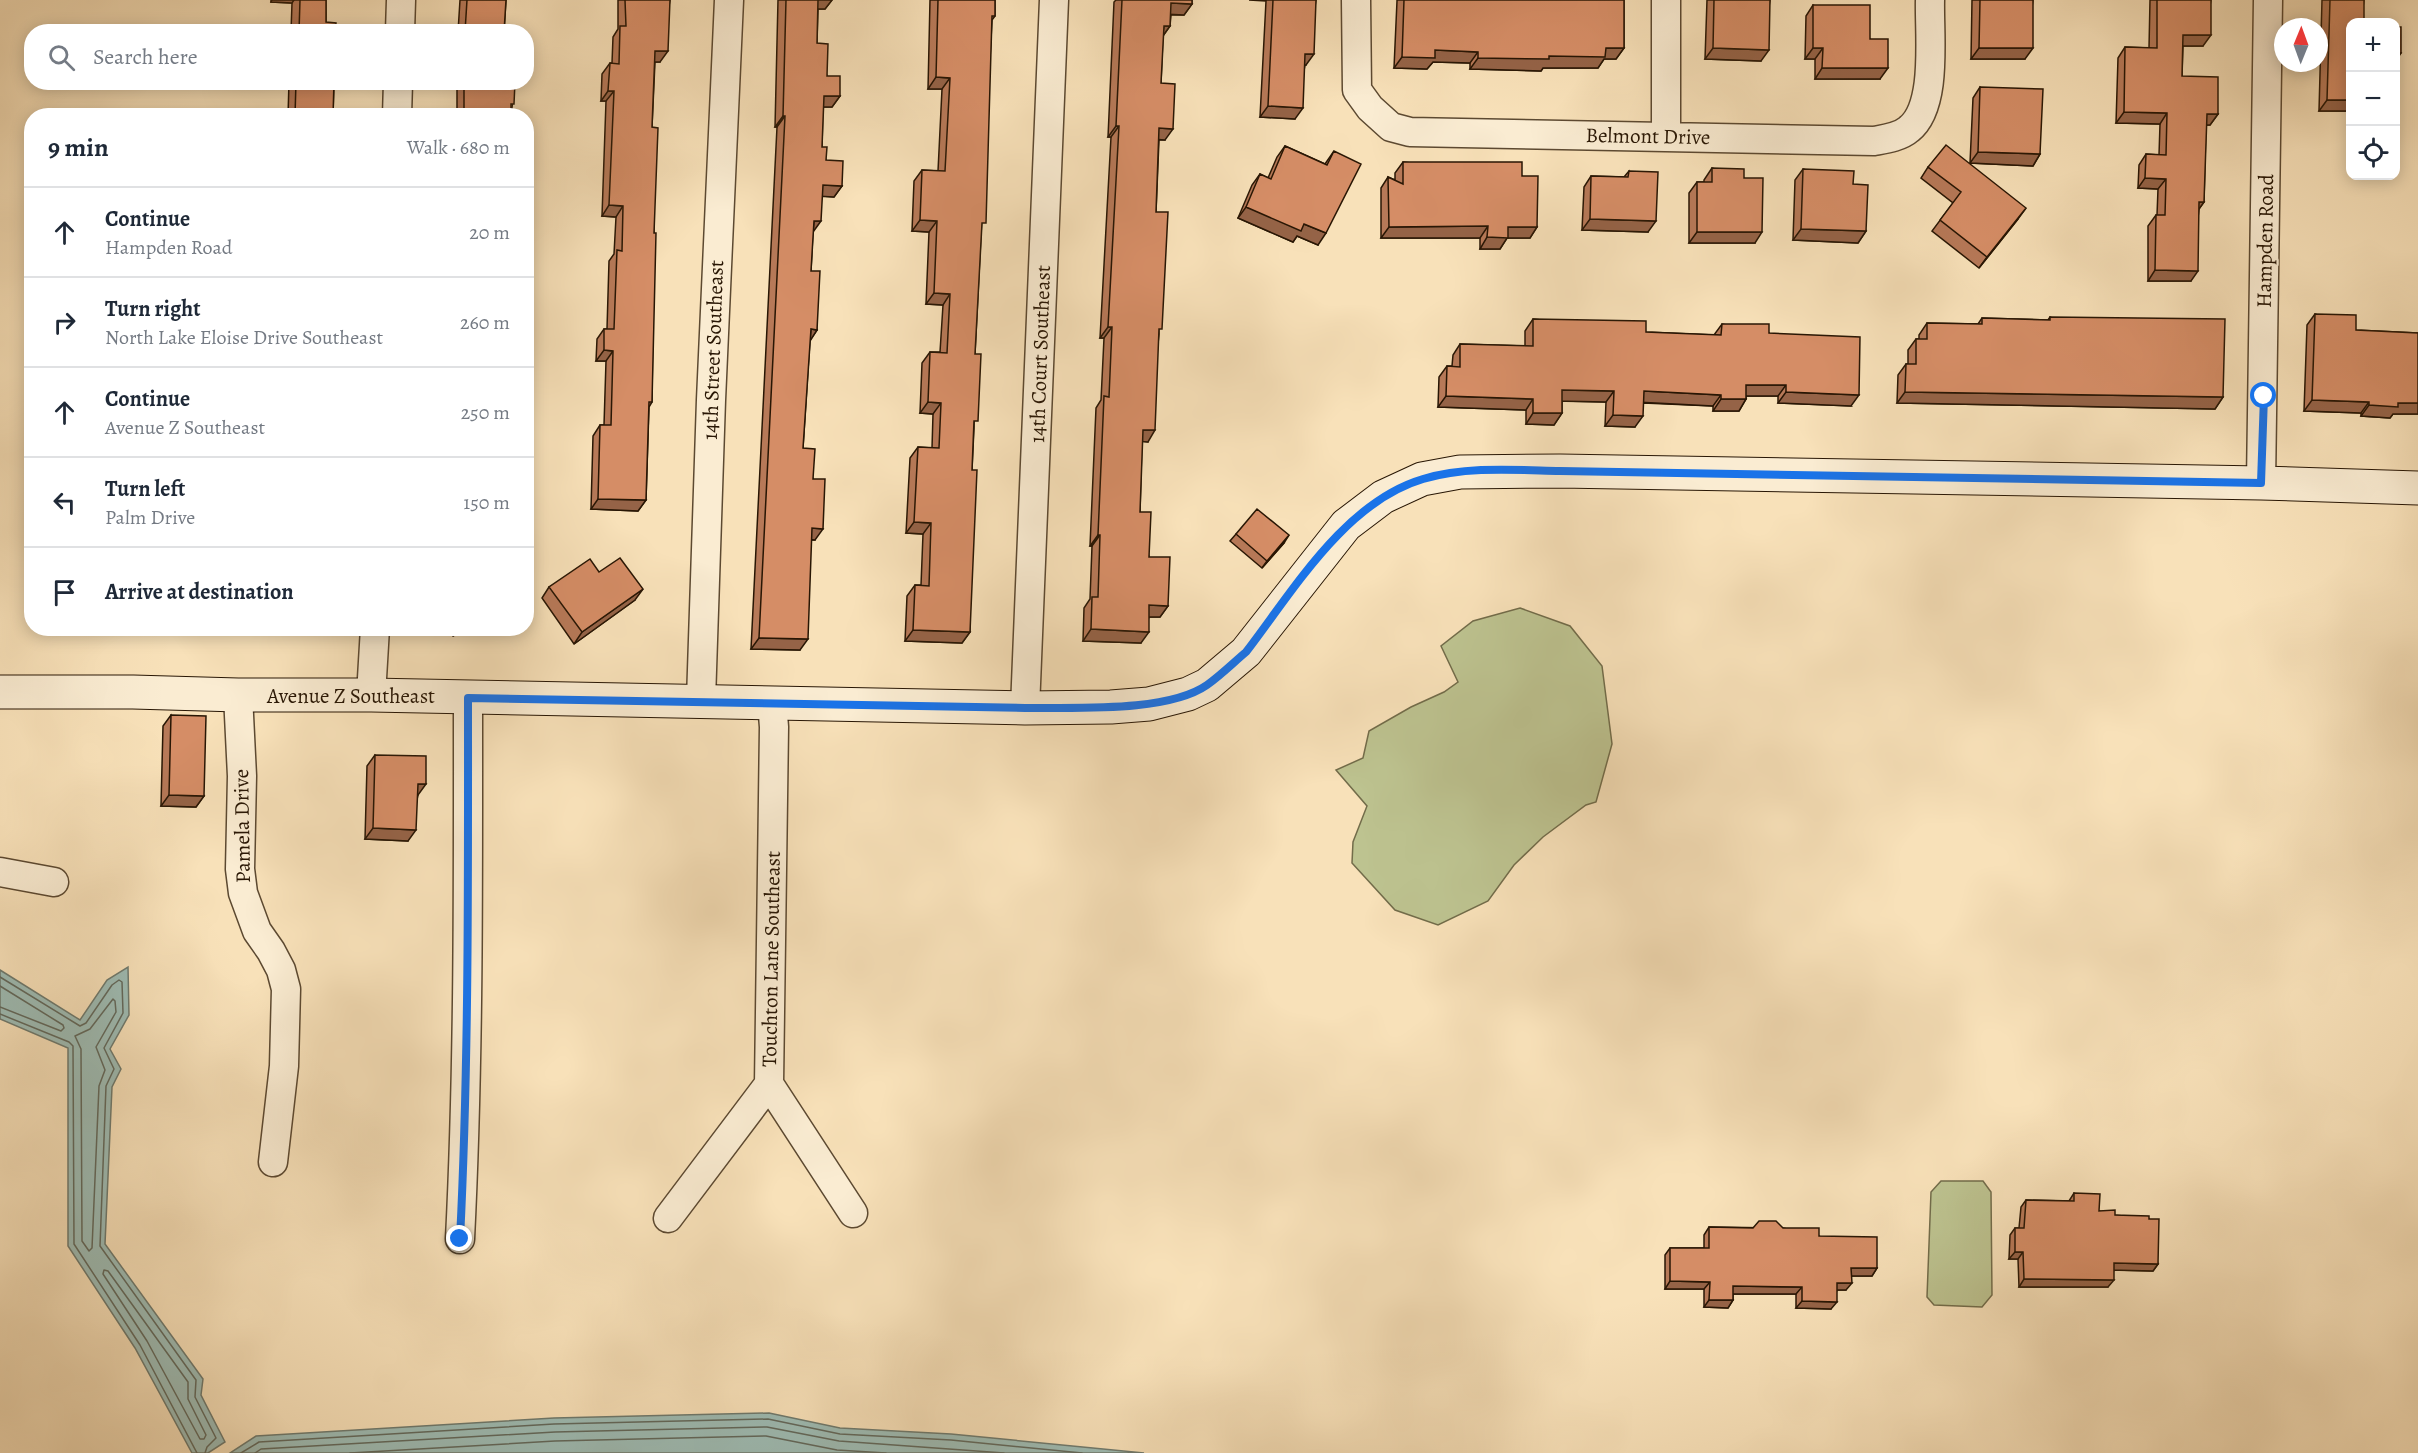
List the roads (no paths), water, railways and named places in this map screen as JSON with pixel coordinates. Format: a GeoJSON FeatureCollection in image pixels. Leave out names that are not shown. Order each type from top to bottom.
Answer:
{"type":"FeatureCollection","features":[{"type":"Feature","properties":{"kind":"street"},"geometry":{"type":"LineString","coordinates":[[400,24],[401,0]]}},
{"type":"Feature","properties":{"kind":"street","name":"14th Street Southeast"},"geometry":{"type":"LineString","coordinates":[[701,700],[711,388],[729,0]]}},
{"type":"Feature","properties":{"kind":"street","name":"14th Court Southeast"},"geometry":{"type":"LineString","coordinates":[[1025,708],[1054,0]]}},
{"type":"Feature","properties":{"kind":"street","name":"Belmont Drive"},"geometry":{"type":"LineString","coordinates":[[1356,0],[1357,90],[1370,108],[1391,127],[1410,132],[1666,135],[1874,141],[1908,130],[1918,119],[1926,102],[1929,80],[1930,0]]}},
{"type":"Feature","properties":{"kind":"street"},"geometry":{"type":"LineString","coordinates":[[1666,0],[1666,135]]}},
{"type":"Feature","properties":{"kind":"street","name":"Hampden Road"},"geometry":{"type":"LineString","coordinates":[[2261,483],[2268,0]]}},
{"type":"Feature","properties":{"kind":"street"},"geometry":{"type":"LineString","coordinates":[[396,108],[398,90]]}},
{"type":"Feature","properties":{"kind":"street","name":"Avenue Z Southeast"},"geometry":{"type":"LineString","coordinates":[[0,692],[701,700],[1025,708],[1149,704],[1188,694],[1207,685],[1246,652],[1346,525],[1383,497],[1422,479],[1470,471],[1560,471],[2261,483],[2418,488]]}},
{"type":"Feature","properties":{"kind":"street"},"geometry":{"type":"LineString","coordinates":[[371,695],[375,636]]}},
{"type":"Feature","properties":{"kind":"street","name":"Pamela Drive"},"geometry":{"type":"LineString","coordinates":[[238,695],[242,776],[240,869],[243,893],[257,931],[281,970],[286,989],[284,1066],[273,1162]]}},
{"type":"Feature","properties":{"kind":"street"},"geometry":{"type":"LineString","coordinates":[[460,1239],[465,1146],[468,698]]}},
{"type":"Feature","properties":{"kind":"street","name":"Touchton Lane Southeast"},"geometry":{"type":"LineString","coordinates":[[668,1218],[769,1084],[774,727],[772,702]]}},
{"type":"Feature","properties":{"kind":"street"},"geometry":{"type":"LineString","coordinates":[[0,872],[54,882]]}},
{"type":"Feature","properties":{"kind":"street"},"geometry":{"type":"LineString","coordinates":[[769,1084],[853,1213]]}},
{"type":"Feature","properties":{"kind":"water"},"geometry":{"type":"Polygon","coordinates":[[[128,967],[129,1015],[110,1049],[121,1069],[112,1087],[105,1244],[203,1379],[201,1395],[225,1442],[208,1453],[192,1453],[135,1348],[68,1246],[68,1048],[0,1019],[0,970],[80,1020],[107,980],[128,967]]]}},
{"type":"Feature","properties":{"kind":"water"},"geometry":{"type":"Polygon","coordinates":[[[769,1413],[840,1428],[951,1434],[1144,1453],[230,1453],[256,1436],[554,1418],[769,1413]]]}}]}
